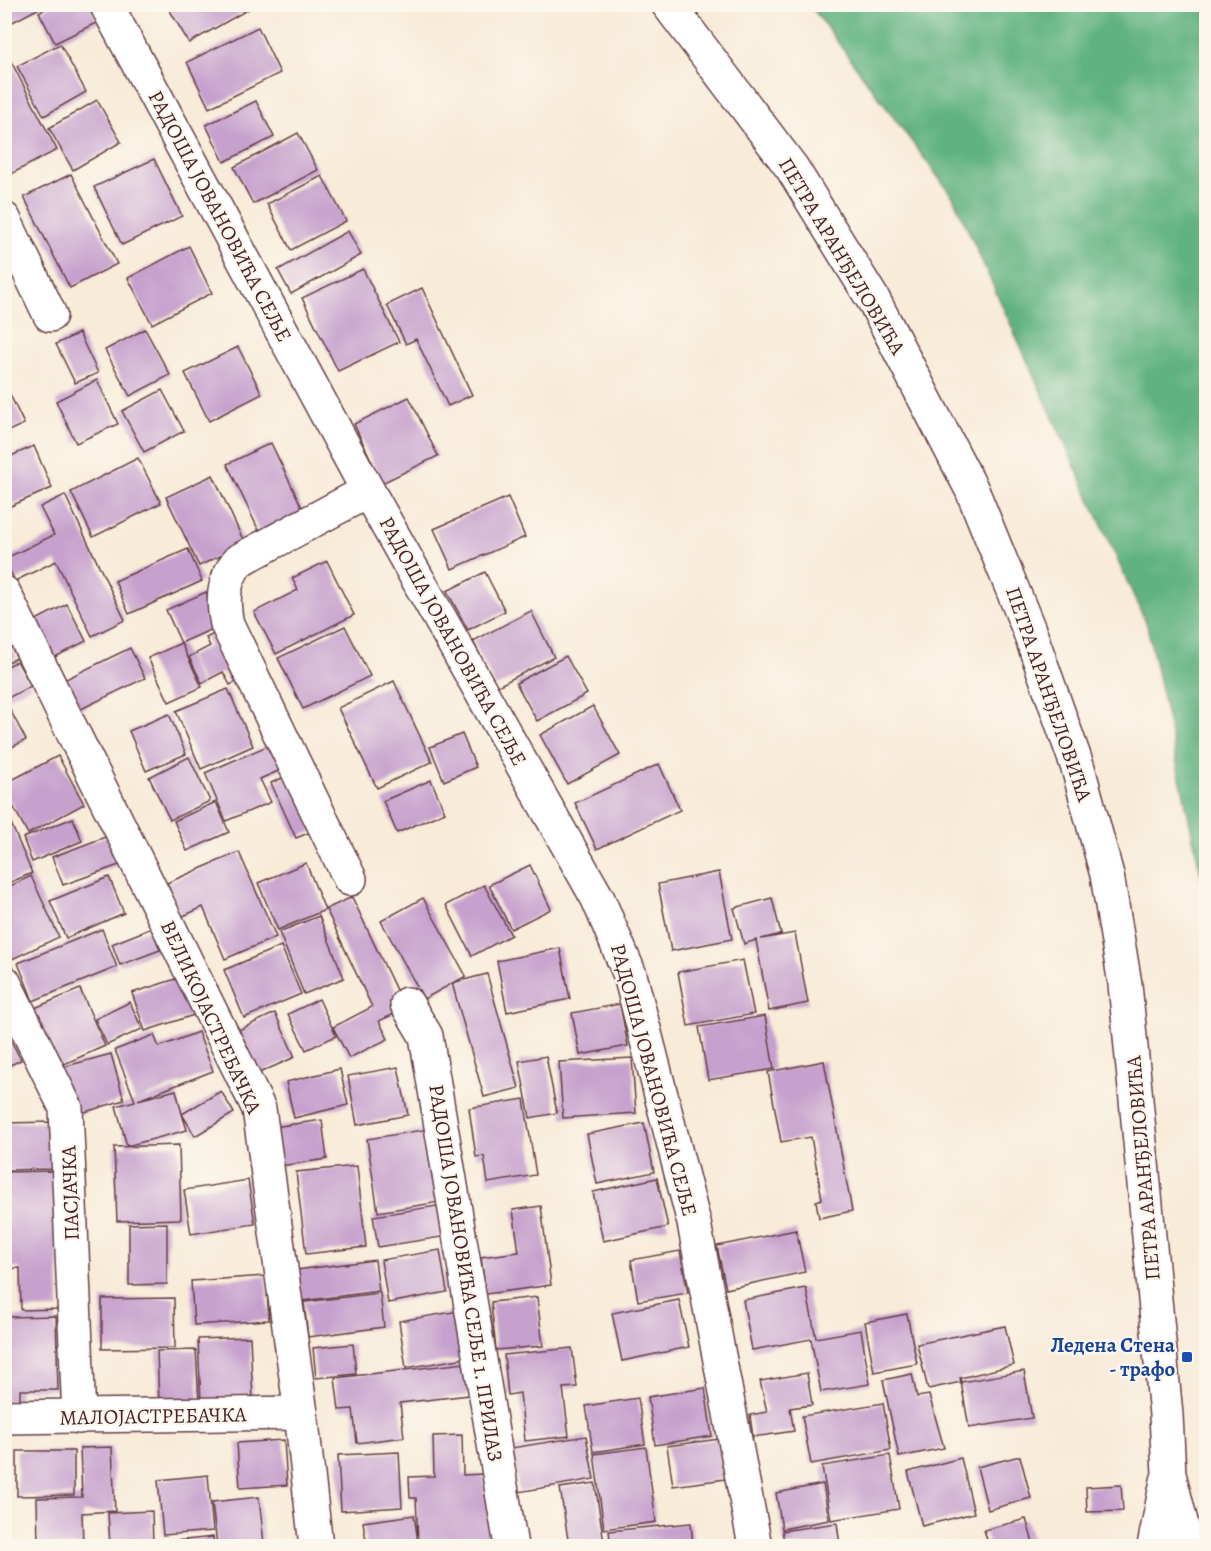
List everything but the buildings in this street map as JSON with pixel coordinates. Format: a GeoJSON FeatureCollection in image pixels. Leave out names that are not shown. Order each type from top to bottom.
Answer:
{"type":"FeatureCollection","features":[{"type":"Feature","properties":{"kind":"street","name":"РАДОША ЈОВАНОВИЋА СЕЉЕ"},"geometry":{"type":"LineString","coordinates":[[106,4],[368,491],[597,899],[630,975],[694,1223],[755,1546]]}},
{"type":"Feature","properties":{"kind":"street","name":"ПЕТРА АРАНЂЕЛОВИЋА"},"geometry":{"type":"LineString","coordinates":[[668,4],[792,168],[874,301],[972,489],[1029,630],[1078,768],[1107,875],[1125,984],[1169,1474],[1187,1546]]}},
{"type":"Feature","properties":{"kind":"street"},"geometry":{"type":"LineString","coordinates":[[4,219],[50,315]]}},
{"type":"Feature","properties":{"kind":"street"},"geometry":{"type":"LineString","coordinates":[[350,879],[227,624],[224,591],[229,573],[238,561],[368,491]]}},
{"type":"Feature","properties":{"kind":"street","name":"ВЕЛИКОЈАСТРЕБАЧКА"},"geometry":{"type":"LineString","coordinates":[[4,593],[259,1109],[301,1413],[316,1546]]}},
{"type":"Feature","properties":{"kind":"street","name":"ПАСЈАЧКА"},"geometry":{"type":"LineString","coordinates":[[4,982],[66,1108],[79,1417]]}},
{"type":"Feature","properties":{"kind":"street","name":"РАДОША ЈОВАНОВИЋА СЕЉЕ 1. ПРИЛАЗ"},"geometry":{"type":"LineString","coordinates":[[408,1004],[426,1036],[511,1546]]}},
{"type":"Feature","properties":{"kind":"street","name":"МАЛОЈАСТРЕБАЧКА"},"geometry":{"type":"LineString","coordinates":[[4,1417],[301,1413]]}},
{"type":"Feature","properties":{"kind":"street","name":"ПЕТРА АРАНЂЕЛОВИЋА"},"geometry":{"type":"LineString","coordinates":[[1154,1546],[1169,1474]]}},
{"type":"Feature","properties":{"kind":"green space"},"geometry":{"type":"Polygon","coordinates":[[[810,5],[1206,5],[1206,878],[1202,879],[1147,625],[953,197],[810,5]]]}},
{"type":"Feature","properties":{"kind":"place","name":"Ледена Стена - трафо"},"geometry":{"type":"Point","coordinates":[1187,1357]}}]}
